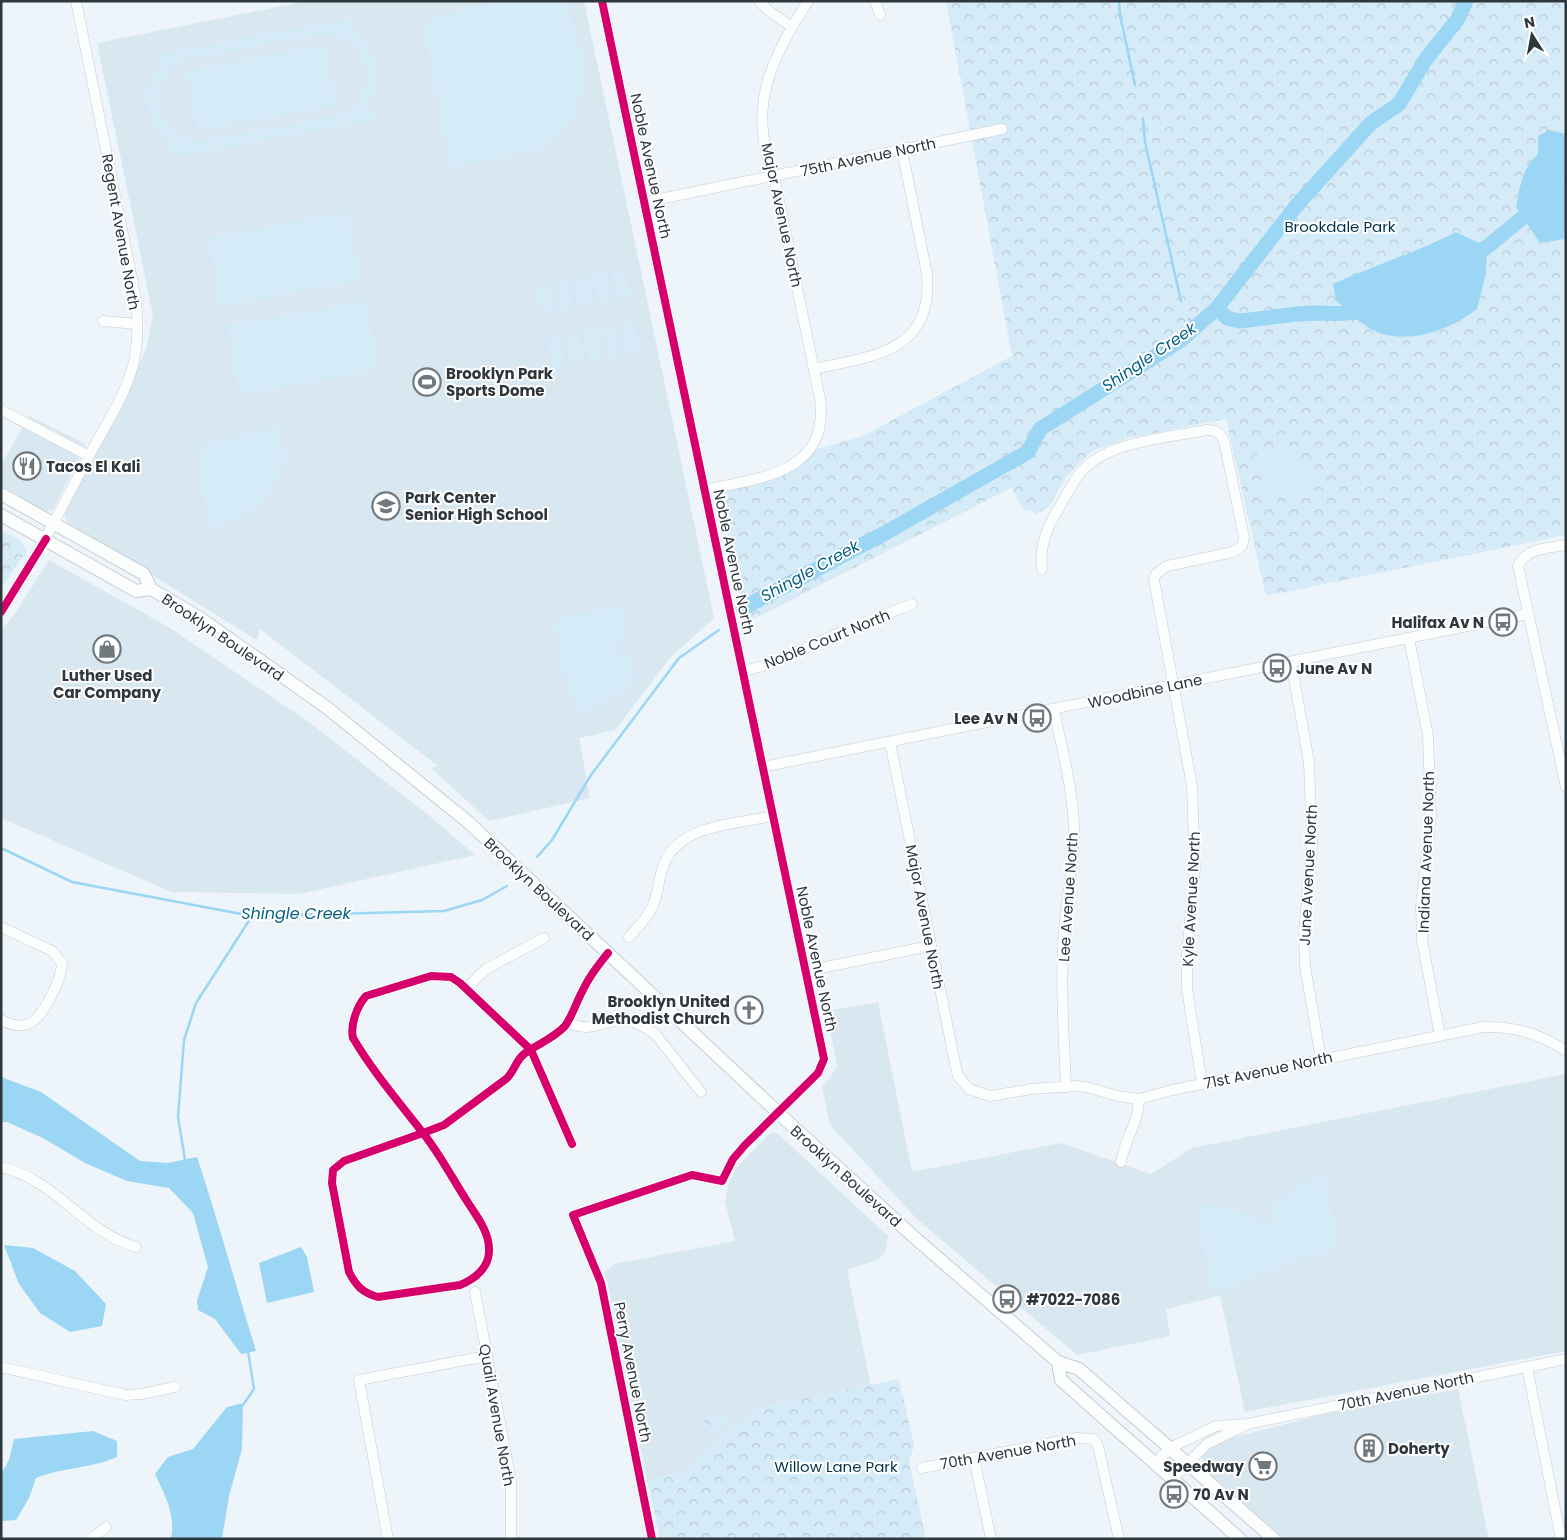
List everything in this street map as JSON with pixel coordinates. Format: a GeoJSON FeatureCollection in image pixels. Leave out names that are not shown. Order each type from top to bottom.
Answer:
{"type":"FeatureCollection","features":[{"type":"Feature","properties":{"kind":"main road","name":"Brooklyn Boulevard"},"geometry":{"type":"LineString","coordinates":[[1,494],[55,522],[144,574],[150,589],[200,618],[326,707],[366,738],[468,822],[779,1114],[914,1237],[1058,1362],[1079,1369],[1274,1539]]}},
{"type":"Feature","properties":{"kind":"main road","name":"Brooklyn Boulevard"},"geometry":{"type":"LineString","coordinates":[[1,515],[136,591],[150,589]]}},
{"type":"Feature","properties":{"kind":"main road","name":"Brooklyn Boulevard"},"geometry":{"type":"LineString","coordinates":[[1058,1362],[1061,1380],[1240,1539]]}},
{"type":"Feature","properties":{"kind":"street","name":"Regent Avenue North"},"geometry":{"type":"LineString","coordinates":[[1,612],[46,539],[117,404],[131,370],[136,349],[137,324],[133,284],[76,1]]}},
{"type":"Feature","properties":{"kind":"street","name":"Noble Avenue North"},"geometry":{"type":"LineString","coordinates":[[602,1],[821,1046],[823,1065],[779,1114]]}},
{"type":"Feature","properties":{"kind":"street"},"geometry":{"type":"LineString","coordinates":[[759,1],[769,11],[792,27],[808,1]]}},
{"type":"Feature","properties":{"kind":"street"},"geometry":{"type":"LineString","coordinates":[[875,1],[880,15]]}},
{"type":"Feature","properties":{"kind":"street","name":"Major Avenue North"},"geometry":{"type":"LineString","coordinates":[[704,490],[784,471],[804,457],[811,448],[817,436],[822,411],[774,176],[766,148],[763,102],[768,78],[775,57],[792,27]]}},
{"type":"Feature","properties":{"kind":"street","name":"75th Avenue North"},"geometry":{"type":"LineString","coordinates":[[644,202],[1002,129]]}},
{"type":"Feature","properties":{"kind":"street"},"geometry":{"type":"LineString","coordinates":[[814,369],[886,352],[912,333],[926,305],[928,290],[927,274],[902,150]]}},
{"type":"Feature","properties":{"kind":"street"},"geometry":{"type":"LineString","coordinates":[[103,321],[137,324]]}},
{"type":"Feature","properties":{"kind":"street"},"geometry":{"type":"LineString","coordinates":[[1,410],[89,456]]}},
{"type":"Feature","properties":{"kind":"street","name":"Kyle Avenue North"},"geometry":{"type":"LineString","coordinates":[[1042,569],[1040,553],[1052,518],[1082,471],[1095,460],[1125,446],[1214,430],[1220,433],[1224,441],[1244,537],[1242,546],[1233,552],[1167,566],[1156,574],[1154,587],[1192,786],[1196,826],[1195,867],[1187,954],[1187,989],[1202,1084]]}},
{"type":"Feature","properties":{"kind":"street"},"geometry":{"type":"LineString","coordinates":[[1566,545],[1530,552],[1522,556],[1518,566],[1566,787]]}},
{"type":"Feature","properties":{"kind":"street","name":"Noble Court North"},"geometry":{"type":"LineString","coordinates":[[742,671],[768,665],[786,658],[841,632],[912,604]]}},
{"type":"Feature","properties":{"kind":"street","name":"Woodbine Lane"},"geometry":{"type":"LineString","coordinates":[[762,767],[1528,614]]}},
{"type":"Feature","properties":{"kind":"street","name":"Indiana Avenue North"},"geometry":{"type":"LineString","coordinates":[[1409,638],[1428,736],[1430,816],[1421,905],[1422,940],[1440,1036]]}},
{"type":"Feature","properties":{"kind":"street","name":"June Avenue North"},"geometry":{"type":"LineString","coordinates":[[1291,662],[1303,722],[1310,778],[1312,843],[1304,931],[1305,957],[1310,1001],[1321,1059]]}},
{"type":"Feature","properties":{"kind":"street","name":"Lee Avenue North"},"geometry":{"type":"LineString","coordinates":[[1054,710],[1072,799],[1074,829],[1073,859],[1064,931],[1062,974],[1066,1087]]}},
{"type":"Feature","properties":{"kind":"street","name":"Major Avenue North"},"geometry":{"type":"LineString","coordinates":[[890,742],[956,1068],[958,1076],[968,1089]]}},
{"type":"Feature","properties":{"kind":"street"},"geometry":{"type":"LineString","coordinates":[[628,937],[649,913],[656,898],[666,858],[684,839],[708,830],[772,816]]}},
{"type":"Feature","properties":{"kind":"street"},"geometry":{"type":"LineString","coordinates":[[1,927],[58,956],[62,964],[62,971],[36,1020],[19,1026],[1,1020]]}},
{"type":"Feature","properties":{"kind":"street"},"geometry":{"type":"LineString","coordinates":[[466,988],[486,969],[544,938]]}},
{"type":"Feature","properties":{"kind":"street"},"geometry":{"type":"LineString","coordinates":[[806,972],[930,946]]}},
{"type":"Feature","properties":{"kind":"street"},"geometry":{"type":"LineString","coordinates":[[572,1144],[531,1050],[466,988],[451,977],[441,975],[374,992],[362,1001],[352,1033],[355,1042],[398,1104],[423,1133],[484,1227],[490,1250],[484,1266],[471,1280],[460,1285],[388,1297],[368,1294],[360,1288],[349,1272],[332,1183],[333,1170],[344,1161],[423,1133],[444,1125],[506,1079],[522,1055],[531,1050],[556,1034],[568,1021],[590,976],[608,953]]}},
{"type":"Feature","properties":{"kind":"street"},"geometry":{"type":"LineString","coordinates":[[568,1021],[582,1028],[622,1020],[650,1030],[701,1092]]}},
{"type":"Feature","properties":{"kind":"street","name":"71st Avenue North"},"geometry":{"type":"LineString","coordinates":[[968,1089],[990,1096],[1031,1089],[1086,1087],[1118,1096],[1139,1099],[1321,1059],[1483,1027],[1500,1027],[1535,1034],[1566,1050]]}},
{"type":"Feature","properties":{"kind":"street"},"geometry":{"type":"LineString","coordinates":[[1121,1162],[1123,1152],[1139,1116],[1139,1099]]}},
{"type":"Feature","properties":{"kind":"street","name":"Perry Avenue North"},"geometry":{"type":"LineString","coordinates":[[652,1539],[601,1283],[573,1215],[692,1175],[722,1180],[733,1159],[744,1145],[779,1114]]}},
{"type":"Feature","properties":{"kind":"street"},"geometry":{"type":"LineString","coordinates":[[1,1167],[23,1174],[40,1183],[105,1234],[136,1247]]}},
{"type":"Feature","properties":{"kind":"street","name":"Quail Avenue North"},"geometry":{"type":"LineString","coordinates":[[475,1292],[510,1481],[511,1539]]}},
{"type":"Feature","properties":{"kind":"street"},"geometry":{"type":"LineString","coordinates":[[388,1539],[359,1380],[487,1356]]}},
{"type":"Feature","properties":{"kind":"street","name":"70th Avenue North"},"geometry":{"type":"LineString","coordinates":[[1155,1464],[1170,1448],[1216,1426],[1247,1424],[1566,1359]]}},
{"type":"Feature","properties":{"kind":"street"},"geometry":{"type":"LineString","coordinates":[[1,1367],[125,1395],[141,1394],[175,1387]]}},
{"type":"Feature","properties":{"kind":"street"},"geometry":{"type":"LineString","coordinates":[[1527,1367],[1561,1539]]}},
{"type":"Feature","properties":{"kind":"street","name":"70th Avenue North"},"geometry":{"type":"LineString","coordinates":[[1172,1479],[1207,1444],[1247,1424]]}},
{"type":"Feature","properties":{"kind":"street","name":"70th Avenue North"},"geometry":{"type":"LineString","coordinates":[[922,1468],[1077,1438],[1094,1439],[1098,1446],[1118,1539]]}},
{"type":"Feature","properties":{"kind":"street"},"geometry":{"type":"LineString","coordinates":[[974,1458],[991,1539]]}},
{"type":"Feature","properties":{"kind":"street"},"geometry":{"type":"LineString","coordinates":[[91,1539],[106,1527]]}},
{"type":"Feature","properties":{"kind":"shaded area"},"geometry":{"type":"Polygon","coordinates":[[[307,1],[584,1],[714,618],[670,658],[615,730],[579,738],[590,798],[489,821],[431,768],[438,766],[260,629],[257,640],[68,523],[65,518],[65,512],[122,402],[146,349],[153,315],[97,43],[307,1]]]}},
{"type":"Feature","properties":{"kind":"shaded area"},"geometry":{"type":"Polygon","coordinates":[[[29,416],[86,444],[54,508],[50,511],[44,511],[1,485],[1,465],[29,416]]]}},
{"type":"Feature","properties":{"kind":"shaded area"},"geometry":{"type":"Polygon","coordinates":[[[49,560],[170,628],[306,720],[427,814],[475,855],[299,894],[172,892],[1,818],[1,630],[14,615],[49,560]]]}},
{"type":"Feature","properties":{"kind":"shaded area"},"geometry":{"type":"Polygon","coordinates":[[[878,1002],[912,1172],[1060,1143],[1151,1174],[1192,1148],[1565,1074],[1566,1351],[1245,1412],[1220,1296],[1166,1309],[1170,1336],[1077,1355],[917,1219],[830,1125],[822,1086],[830,1078],[837,1066],[827,1011],[878,1002]]]}},
{"type":"Feature","properties":{"kind":"shaded area"},"geometry":{"type":"Polygon","coordinates":[[[773,1132],[777,1133],[888,1236],[886,1251],[878,1260],[847,1270],[871,1385],[753,1409],[685,1471],[647,1480],[607,1280],[604,1273],[614,1264],[735,1241],[725,1201],[729,1182],[737,1167],[773,1132]]]}},
{"type":"Feature","properties":{"kind":"shaded area"},"geometry":{"type":"Polygon","coordinates":[[[1458,1389],[1489,1539],[1285,1539],[1204,1468],[1202,1455],[1212,1443],[1325,1414],[1458,1389]]]}},
{"type":"Feature","properties":{"kind":"green space"},"geometry":{"type":"Polygon","coordinates":[[[504,1],[566,1],[587,68],[577,116],[547,149],[450,168],[423,29],[434,15],[504,1]]]}},
{"type":"Feature","properties":{"kind":"green space","name":"Brookdale Park"},"geometry":{"type":"Polygon","coordinates":[[[946,1],[1566,1],[1566,535],[1266,596],[1226,419],[1129,438],[1092,451],[1066,477],[1049,507],[1036,514],[1032,510],[1025,511],[1011,488],[748,622],[746,610],[743,611],[719,493],[772,481],[788,474],[801,467],[816,449],[861,437],[1012,356],[946,1]]]}},
{"type":"Feature","properties":{"kind":"green space"},"geometry":{"type":"Polygon","coordinates":[[[355,17],[358,28],[350,30],[368,46],[376,66],[376,88],[372,99],[365,109],[372,109],[374,120],[172,158],[170,147],[173,146],[163,139],[156,130],[148,109],[148,87],[158,66],[154,55],[355,17]],[[318,35],[191,59],[175,66],[165,77],[159,90],[158,104],[162,117],[170,129],[183,137],[200,141],[333,116],[350,108],[361,97],[366,83],[366,68],[360,54],[351,43],[336,36],[318,35]]]}},
{"type":"Feature","properties":{"kind":"green space"},"geometry":{"type":"Polygon","coordinates":[[[325,44],[337,106],[197,132],[186,70],[325,44]]]}},
{"type":"Feature","properties":{"kind":"green space"},"geometry":{"type":"Polygon","coordinates":[[[348,211],[361,281],[220,307],[208,237],[348,211]]]}},
{"type":"Feature","properties":{"kind":"green space"},"geometry":{"type":"Polygon","coordinates":[[[625,268],[630,298],[616,301],[611,271],[625,268]]]}},
{"type":"Feature","properties":{"kind":"green space"},"geometry":{"type":"Polygon","coordinates":[[[606,271],[612,302],[598,304],[592,274],[606,271]]]}},
{"type":"Feature","properties":{"kind":"green space"},"geometry":{"type":"Polygon","coordinates":[[[587,275],[593,305],[579,308],[573,277],[587,275]]]}},
{"type":"Feature","properties":{"kind":"green space"},"geometry":{"type":"Polygon","coordinates":[[[569,278],[574,309],[560,311],[555,281],[569,278]]]}},
{"type":"Feature","properties":{"kind":"green space"},"geometry":{"type":"Polygon","coordinates":[[[550,282],[556,312],[542,315],[536,284],[550,282]]]}},
{"type":"Feature","properties":{"kind":"green space"},"geometry":{"type":"Polygon","coordinates":[[[366,300],[379,370],[239,396],[226,325],[366,300]]]}},
{"type":"Feature","properties":{"kind":"green space"},"geometry":{"type":"Polygon","coordinates":[[[635,322],[640,352],[626,355],[621,324],[635,322]]]}},
{"type":"Feature","properties":{"kind":"green space"},"geometry":{"type":"Polygon","coordinates":[[[616,325],[622,355],[608,358],[602,328],[616,325]]]}},
{"type":"Feature","properties":{"kind":"green space"},"geometry":{"type":"Polygon","coordinates":[[[597,329],[603,359],[589,361],[583,331],[597,329]]]}},
{"type":"Feature","properties":{"kind":"green space"},"geometry":{"type":"Polygon","coordinates":[[[579,332],[584,362],[570,365],[565,335],[579,332]]]}},
{"type":"Feature","properties":{"kind":"green space"},"geometry":{"type":"Polygon","coordinates":[[[560,335],[566,366],[552,368],[546,338],[560,335]]]}},
{"type":"Feature","properties":{"kind":"green space"},"geometry":{"type":"Polygon","coordinates":[[[279,426],[287,462],[272,489],[251,513],[208,532],[196,446],[279,426]]]}},
{"type":"Feature","properties":{"kind":"green space"},"geometry":{"type":"Polygon","coordinates":[[[1277,448],[1296,451],[1307,463],[1314,492],[1266,498],[1257,453],[1277,448]]]}},
{"type":"Feature","properties":{"kind":"green space"},"geometry":{"type":"Polygon","coordinates":[[[1,530],[20,540],[27,551],[1,589],[1,530]]]}},
{"type":"Feature","properties":{"kind":"green space"},"geometry":{"type":"Polygon","coordinates":[[[624,604],[626,632],[617,650],[629,658],[638,682],[586,715],[579,713],[555,657],[560,654],[554,624],[558,618],[624,604]]]}},
{"type":"Feature","properties":{"kind":"green space"},"geometry":{"type":"Polygon","coordinates":[[[1324,1173],[1338,1239],[1333,1250],[1288,1264],[1219,1293],[1209,1287],[1196,1204],[1234,1209],[1268,1224],[1273,1205],[1297,1184],[1324,1173]]]}},
{"type":"Feature","properties":{"kind":"green space","name":"Willow Lane Park"},"geometry":{"type":"Polygon","coordinates":[[[899,1379],[914,1446],[909,1462],[926,1539],[660,1539],[647,1480],[685,1471],[753,1409],[899,1379]]]}},
{"type":"Feature","properties":{"kind":"green space"},"geometry":{"type":"Polygon","coordinates":[[[722,1413],[729,1416],[728,1423],[720,1432],[711,1433],[705,1425],[704,1418],[708,1415],[722,1413]]]}},
{"type":"Feature","properties":{"kind":"water"},"geometry":{"type":"Polygon","coordinates":[[[1549,130],[1566,134],[1566,237],[1540,243],[1516,207],[1520,185],[1525,172],[1538,154],[1538,136],[1549,130]]]}},
{"type":"Feature","properties":{"kind":"water"},"geometry":{"type":"Polygon","coordinates":[[[1456,232],[1487,247],[1486,273],[1477,309],[1456,323],[1418,336],[1393,336],[1374,331],[1336,301],[1333,284],[1456,232]]]}},
{"type":"Feature","properties":{"kind":"water"},"geometry":{"type":"Polygon","coordinates":[[[1,1077],[41,1092],[140,1161],[168,1163],[197,1157],[256,1351],[241,1354],[215,1319],[198,1310],[197,1301],[208,1267],[193,1213],[169,1188],[127,1181],[85,1163],[43,1138],[7,1122],[1,1122],[1,1077]]]}},
{"type":"Feature","properties":{"kind":"water"},"geometry":{"type":"Polygon","coordinates":[[[4,1245],[33,1248],[75,1271],[106,1304],[102,1326],[70,1332],[40,1313],[19,1284],[4,1245]]]}},
{"type":"Feature","properties":{"kind":"water"},"geometry":{"type":"Polygon","coordinates":[[[301,1247],[307,1257],[314,1292],[267,1303],[259,1263],[301,1247]]]}},
{"type":"Feature","properties":{"kind":"water"},"geometry":{"type":"Polygon","coordinates":[[[243,1403],[242,1449],[229,1496],[222,1539],[171,1539],[171,1513],[155,1474],[168,1457],[193,1449],[227,1407],[243,1403]]]}},
{"type":"Feature","properties":{"kind":"water"},"geometry":{"type":"Polygon","coordinates":[[[93,1431],[117,1441],[117,1457],[96,1464],[46,1474],[36,1478],[29,1498],[16,1520],[1,1521],[1,1474],[9,1460],[14,1439],[93,1431]]]}},
{"type":"Feature","properties":{"kind":"waterway"},"geometry":{"type":"LineString","coordinates":[[1119,1],[1120,15],[1135,85]]}},
{"type":"Feature","properties":{"kind":"waterway","name":"Shingle Creek"},"geometry":{"type":"LineString","coordinates":[[743,608],[885,533],[1028,452],[1040,429],[1181,340],[1217,308],[1297,205],[1371,123],[1399,104],[1426,59],[1457,20],[1466,1]]}},
{"type":"Feature","properties":{"kind":"waterway"},"geometry":{"type":"LineString","coordinates":[[1143,118],[1145,142],[1181,301]]}},
{"type":"Feature","properties":{"kind":"waterway"},"geometry":{"type":"LineString","coordinates":[[1470,256],[1487,247],[1566,182]]}},
{"type":"Feature","properties":{"kind":"waterway"},"geometry":{"type":"LineString","coordinates":[[1217,308],[1227,318],[1239,321],[1312,313],[1347,313],[1369,308]]}},
{"type":"Feature","properties":{"kind":"waterway"},"geometry":{"type":"LineString","coordinates":[[1189,319],[1196,328]]}},
{"type":"Feature","properties":{"kind":"waterway","name":"Shingle Creek"},"geometry":{"type":"LineString","coordinates":[[537,857],[552,840],[591,775],[679,658],[719,630]]}},
{"type":"Feature","properties":{"kind":"waterway","name":"Shingle Creek"},"geometry":{"type":"LineString","coordinates":[[1,848],[72,882],[252,916],[444,911],[482,900],[507,886]]}},
{"type":"Feature","properties":{"kind":"waterway"},"geometry":{"type":"LineString","coordinates":[[185,1160],[178,1117],[184,1040],[196,1003],[252,916]]}},
{"type":"Feature","properties":{"kind":"waterway"},"geometry":{"type":"LineString","coordinates":[[243,1405],[254,1389],[248,1351]]}},
{"type":"Feature","properties":{"kind":"cycle path"},"geometry":{"type":"LineString","coordinates":[[602,1],[824,1059],[818,1073],[733,1159],[722,1181],[692,1175],[573,1215],[601,1283],[652,1539]]}},
{"type":"Feature","properties":{"kind":"cycle path"},"geometry":{"type":"LineString","coordinates":[[1,612],[46,539]]}},
{"type":"Feature","properties":{"kind":"cycle path"},"geometry":{"type":"LineString","coordinates":[[572,1144],[531,1050],[460,983],[451,977],[431,976],[366,996],[355,1016],[352,1027],[353,1038],[386,1087],[414,1121],[423,1133],[429,1141],[440,1157],[487,1235],[489,1255],[480,1272],[460,1285],[378,1297],[364,1291],[357,1285],[349,1272],[332,1183],[333,1170],[344,1161],[423,1133],[444,1125],[506,1079],[524,1054],[529,1050],[534,1047],[550,1038],[565,1026],[589,979],[608,953]]}},
{"type":"Feature","properties":{"kind":"place","name":"Brooklyn Park Sports Dome"},"geometry":{"type":"Point","coordinates":[427,382]}},
{"type":"Feature","properties":{"kind":"place","name":"Tacos El Kali"},"geometry":{"type":"Point","coordinates":[27,466]}},
{"type":"Feature","properties":{"kind":"place","name":"Park Center Senior High School"},"geometry":{"type":"Point","coordinates":[386,506]}},
{"type":"Feature","properties":{"kind":"place","name":"Halifax Av N"},"geometry":{"type":"Point","coordinates":[1503,622]}},
{"type":"Feature","properties":{"kind":"place","name":"Luther Used Car Company"},"geometry":{"type":"Point","coordinates":[107,649]}},
{"type":"Feature","properties":{"kind":"place","name":"June Av N"},"geometry":{"type":"Point","coordinates":[1277,668]}},
{"type":"Feature","properties":{"kind":"place","name":"Lee Av N"},"geometry":{"type":"Point","coordinates":[1037,718]}},
{"type":"Feature","properties":{"kind":"place","name":"Brooklyn United Methodist Church"},"geometry":{"type":"Point","coordinates":[749,1010]}},
{"type":"Feature","properties":{"kind":"place","name":"#7022-7086"},"geometry":{"type":"Point","coordinates":[1007,1299]}},
{"type":"Feature","properties":{"kind":"place","name":"Doherty"},"geometry":{"type":"Point","coordinates":[1369,1448]}},
{"type":"Feature","properties":{"kind":"place","name":"Speedway"},"geometry":{"type":"Point","coordinates":[1263,1466]}},
{"type":"Feature","properties":{"kind":"place","name":"70 Av N"},"geometry":{"type":"Point","coordinates":[1174,1494]}}]}
